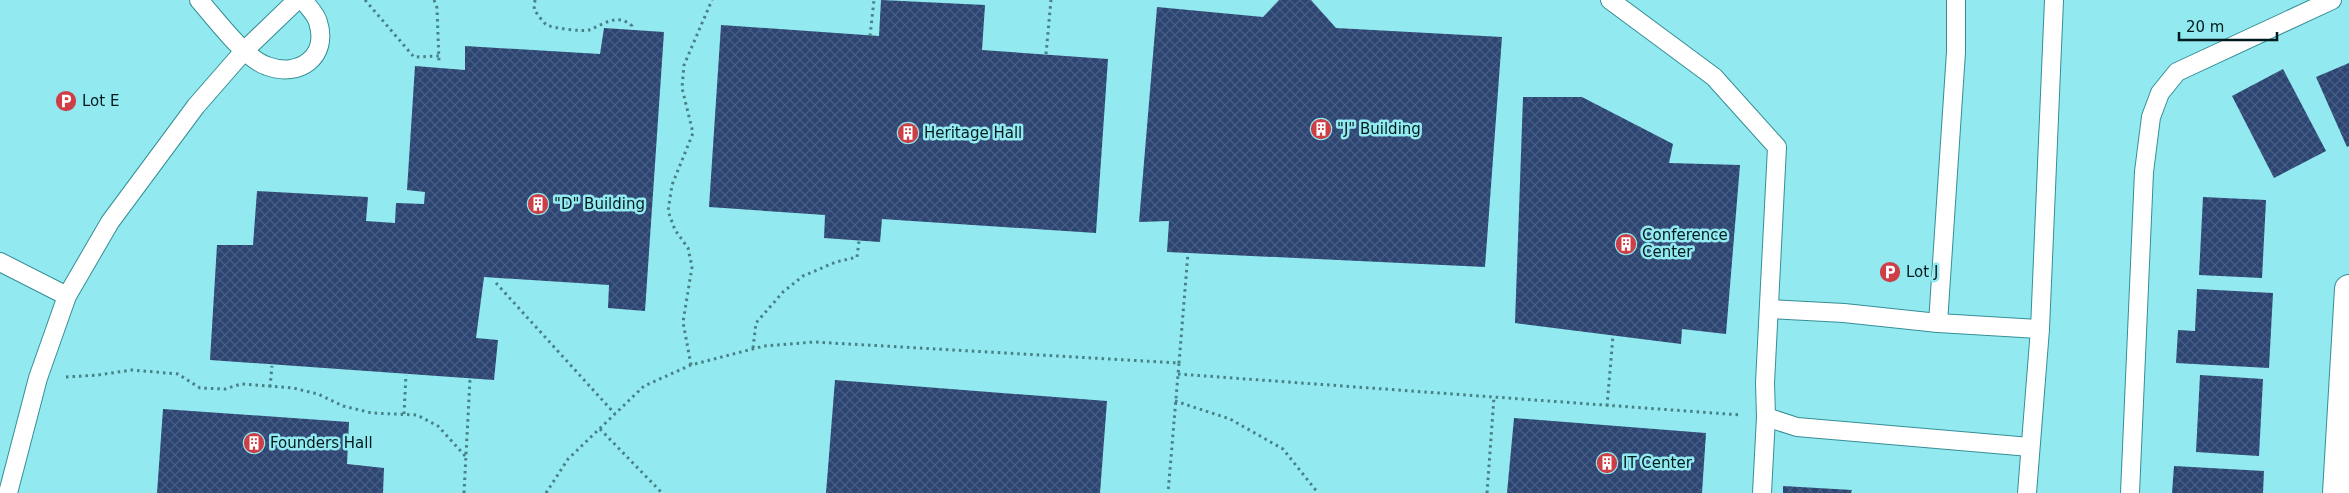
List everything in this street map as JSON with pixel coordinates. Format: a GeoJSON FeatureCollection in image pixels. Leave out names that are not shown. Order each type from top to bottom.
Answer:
{"type":"FeatureCollection","features":[{"type":"Feature","properties":{"kind":"street"},"geometry":{"type":"LineString","coordinates":[[2337,493],[2349,289]]}},
{"type":"Feature","properties":{"kind":"lane"},"geometry":{"type":"LineString","coordinates":[[199,0],[244,51],[266,66],[284,69],[300,67],[313,59],[319,48],[321,36],[318,20],[303,0]]}},
{"type":"Feature","properties":{"kind":"lane"},"geometry":{"type":"LineString","coordinates":[[8,493],[38,378],[66,296],[110,222],[196,106],[244,51],[297,0]]}},
{"type":"Feature","properties":{"kind":"lane"},"geometry":{"type":"LineString","coordinates":[[1610,0],[1714,77],[1776,147],[1762,493]]}},
{"type":"Feature","properties":{"kind":"lane"},"geometry":{"type":"LineString","coordinates":[[1938,323],[1956,52],[1956,0]]}},
{"type":"Feature","properties":{"kind":"lane"},"geometry":{"type":"LineString","coordinates":[[2027,493],[2040,329],[2054,0]]}},
{"type":"Feature","properties":{"kind":"lane"},"geometry":{"type":"LineString","coordinates":[[2130,493],[2144,172],[2151,117],[2160,93],[2177,72],[2332,0]]}},
{"type":"Feature","properties":{"kind":"lane"},"geometry":{"type":"LineString","coordinates":[[0,262],[66,296]]}},
{"type":"Feature","properties":{"kind":"lane"},"geometry":{"type":"LineString","coordinates":[[1770,309],[1844,313],[1938,323],[2040,329]]}},
{"type":"Feature","properties":{"kind":"lane"},"geometry":{"type":"LineString","coordinates":[[1766,417],[1797,426],[2030,448]]}},
{"type":"Feature","properties":{"kind":"path"},"geometry":{"type":"LineString","coordinates":[[365,0],[414,56],[439,56]]}},
{"type":"Feature","properties":{"kind":"path"},"geometry":{"type":"LineString","coordinates":[[434,0],[437,8],[439,62]]}},
{"type":"Feature","properties":{"kind":"path"},"geometry":{"type":"LineString","coordinates":[[535,0],[534,10],[547,26],[574,31],[589,30],[605,22],[624,20],[632,26],[632,30]]}},
{"type":"Feature","properties":{"kind":"path"},"geometry":{"type":"LineString","coordinates":[[691,365],[683,322],[692,266],[688,248],[676,230],[668,211],[672,184],[693,133],[682,88],[684,65],[712,0]]}},
{"type":"Feature","properties":{"kind":"path"},"geometry":{"type":"LineString","coordinates":[[870,36],[874,0]]}},
{"type":"Feature","properties":{"kind":"path"},"geometry":{"type":"LineString","coordinates":[[1046,54],[1051,0]]}},
{"type":"Feature","properties":{"kind":"path"},"geometry":{"type":"LineString","coordinates":[[752,348],[756,323],[783,292],[802,276],[836,262],[857,257],[859,240]]}},
{"type":"Feature","properties":{"kind":"path"},"geometry":{"type":"LineString","coordinates":[[1168,493],[1188,253]]}},
{"type":"Feature","properties":{"kind":"path"},"geometry":{"type":"LineString","coordinates":[[496,283],[615,414]]}},
{"type":"Feature","properties":{"kind":"path"},"geometry":{"type":"LineString","coordinates":[[1607,406],[1613,336]]}},
{"type":"Feature","properties":{"kind":"path"},"geometry":{"type":"LineString","coordinates":[[546,493],[568,459],[644,386],[691,365],[752,348],[814,342],[1179,364]]}},
{"type":"Feature","properties":{"kind":"path"},"geometry":{"type":"LineString","coordinates":[[270,387],[272,366]]}},
{"type":"Feature","properties":{"kind":"path"},"geometry":{"type":"LineString","coordinates":[[38,378],[98,376],[132,370],[178,374],[200,388],[225,389],[241,384],[294,388],[318,394],[342,406],[372,413],[417,415],[438,426],[467,458]]}},
{"type":"Feature","properties":{"kind":"path"},"geometry":{"type":"LineString","coordinates":[[1178,374],[1766,417]]}},
{"type":"Feature","properties":{"kind":"path"},"geometry":{"type":"LineString","coordinates":[[404,414],[406,375]]}},
{"type":"Feature","properties":{"kind":"path"},"geometry":{"type":"LineString","coordinates":[[464,493],[470,379]]}},
{"type":"Feature","properties":{"kind":"path"},"geometry":{"type":"LineString","coordinates":[[1487,493],[1494,397]]}},
{"type":"Feature","properties":{"kind":"path"},"geometry":{"type":"LineString","coordinates":[[1175,401],[1230,419],[1282,450],[1318,493]]}},
{"type":"Feature","properties":{"kind":"path"},"geometry":{"type":"LineString","coordinates":[[600,429],[662,493]]}},
{"type":"Feature","properties":{"kind":"building","name":"Heritage Hall"},"geometry":{"type":"Polygon","coordinates":[[[881,0],[985,5],[982,50],[1108,59],[1096,233],[882,219],[880,242],[824,238],[825,215],[709,207],[721,25],[879,36],[881,0]]]}},
{"type":"Feature","properties":{"kind":"building","name":"\"J\" Building"},"geometry":{"type":"Polygon","coordinates":[[[1279,0],[1311,0],[1336,28],[1502,37],[1485,267],[1167,252],[1169,221],[1139,222],[1157,7],[1263,17],[1279,0]]]}},
{"type":"Feature","properties":{"kind":"building","name":"\"D\" Building"},"geometry":{"type":"Polygon","coordinates":[[[604,28],[664,32],[645,311],[608,308],[609,285],[484,277],[476,338],[498,340],[494,380],[210,360],[217,245],[253,245],[257,191],[368,197],[366,221],[395,223],[396,203],[424,204],[425,192],[407,190],[415,66],[465,70],[465,46],[600,54],[604,28]]]}},
{"type":"Feature","properties":{"kind":"building"},"geometry":{"type":"Polygon","coordinates":[[[2349,63],[2349,146],[2347,147],[2316,77],[2349,63]]]}},
{"type":"Feature","properties":{"kind":"building"},"geometry":{"type":"Polygon","coordinates":[[[2283,69],[2326,151],[2274,178],[2232,96],[2283,69]]]}},
{"type":"Feature","properties":{"kind":"building","name":"Conference Center"},"geometry":{"type":"Polygon","coordinates":[[[1523,97],[1582,97],[1673,144],[1669,163],[1740,165],[1726,334],[1682,329],[1681,344],[1515,323],[1523,97]]]}},
{"type":"Feature","properties":{"kind":"building"},"geometry":{"type":"Polygon","coordinates":[[[2203,197],[2266,200],[2262,278],[2199,275],[2203,197]]]}},
{"type":"Feature","properties":{"kind":"building"},"geometry":{"type":"Polygon","coordinates":[[[2197,289],[2273,293],[2269,368],[2176,363],[2178,330],[2195,331],[2197,289]]]}},
{"type":"Feature","properties":{"kind":"building"},"geometry":{"type":"Polygon","coordinates":[[[2200,375],[2263,379],[2259,456],[2196,452],[2200,375]]]}},
{"type":"Feature","properties":{"kind":"building"},"geometry":{"type":"Polygon","coordinates":[[[835,380],[1107,401],[1100,493],[826,493],[835,380]]]}},
{"type":"Feature","properties":{"kind":"building","name":"Founders Hall"},"geometry":{"type":"Polygon","coordinates":[[[163,409],[349,422],[347,464],[384,468],[383,493],[157,493],[163,409]]]}},
{"type":"Feature","properties":{"kind":"building","name":"IT Center"},"geometry":{"type":"Polygon","coordinates":[[[1514,418],[1706,433],[1702,493],[1507,493],[1514,418]]]}},
{"type":"Feature","properties":{"kind":"building"},"geometry":{"type":"Polygon","coordinates":[[[2174,466],[2264,471],[2263,493],[2172,493],[2174,466]]]}},
{"type":"Feature","properties":{"kind":"building"},"geometry":{"type":"Polygon","coordinates":[[[1783,486],[1852,490],[1851,493],[1783,493],[1783,486]]]}},
{"type":"Feature","properties":{"kind":"place","name":"Lot E"},"geometry":{"type":"Point","coordinates":[66,101]}},
{"type":"Feature","properties":{"kind":"place","name":"\"J\" Building"},"geometry":{"type":"Point","coordinates":[1321,129]}},
{"type":"Feature","properties":{"kind":"place","name":"Heritage Hall"},"geometry":{"type":"Point","coordinates":[908,133]}},
{"type":"Feature","properties":{"kind":"place","name":"\"D\" Building"},"geometry":{"type":"Point","coordinates":[538,204]}},
{"type":"Feature","properties":{"kind":"place","name":"Conference Center"},"geometry":{"type":"Point","coordinates":[1626,244]}},
{"type":"Feature","properties":{"kind":"place","name":"Lot J"},"geometry":{"type":"Point","coordinates":[1890,272]}},
{"type":"Feature","properties":{"kind":"place","name":"Founders Hall"},"geometry":{"type":"Point","coordinates":[254,443]}},
{"type":"Feature","properties":{"kind":"place","name":"IT Center"},"geometry":{"type":"Point","coordinates":[1607,463]}}]}
